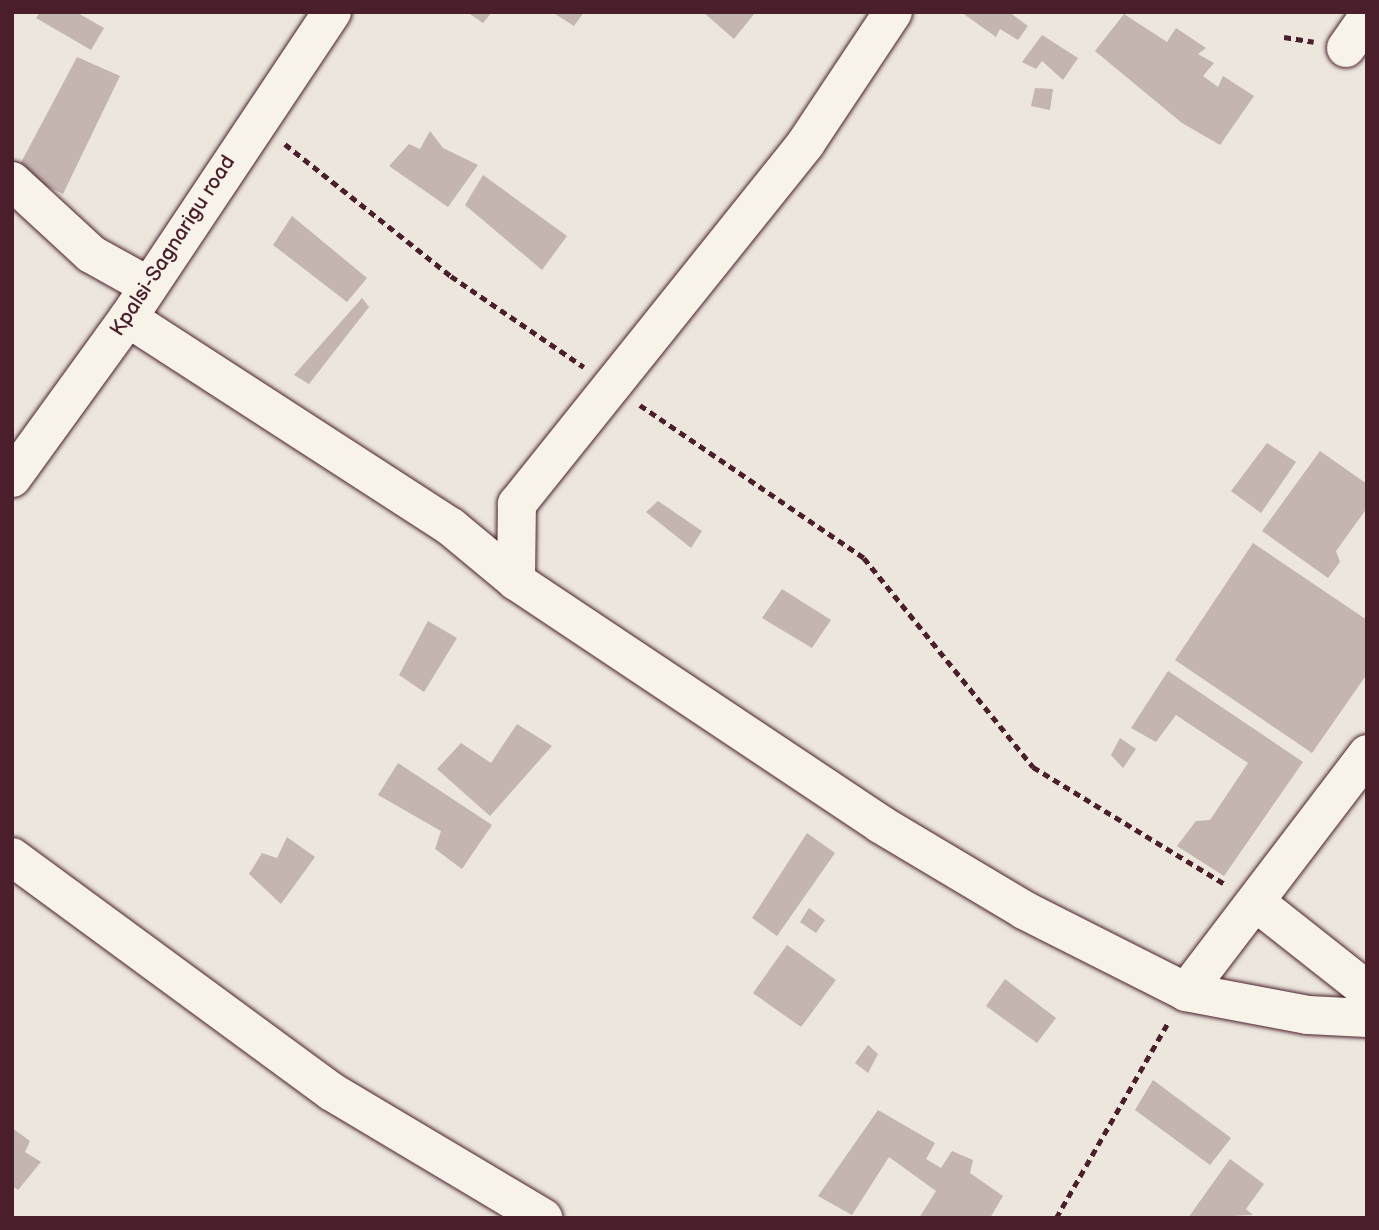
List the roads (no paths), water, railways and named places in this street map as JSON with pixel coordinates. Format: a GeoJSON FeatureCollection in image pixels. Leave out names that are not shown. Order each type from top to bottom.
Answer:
{"type":"FeatureCollection","features":[{"type":"Feature","properties":{"kind":"street","name":"Kpalsi-Sagnarigu road"},"geometry":{"type":"LineString","coordinates":[[12,478],[128,318],[255,120],[332,12]]}},
{"type":"Feature","properties":{"kind":"street"},"geometry":{"type":"LineString","coordinates":[[451,527],[517,505],[614,388],[806,143],[892,12]]}},
{"type":"Feature","properties":{"kind":"street"},"geometry":{"type":"LineString","coordinates":[[12,181],[91,254],[147,285]]}},
{"type":"Feature","properties":{"kind":"street"},"geometry":{"type":"LineString","coordinates":[[128,318],[451,527],[516,581],[948,866],[1186,992],[1308,1015],[1367,1018]]}},
{"type":"Feature","properties":{"kind":"street"},"geometry":{"type":"LineString","coordinates":[[516,581],[517,505]]}},
{"type":"Feature","properties":{"kind":"street"},"geometry":{"type":"LineString","coordinates":[[1186,992],[1258,904],[1367,754]]}},
{"type":"Feature","properties":{"kind":"street"},"geometry":{"type":"LineString","coordinates":[[12,857],[332,1092],[543,1218]]}},
{"type":"Feature","properties":{"kind":"street"},"geometry":{"type":"LineString","coordinates":[[1258,904],[1367,990]]}}]}
